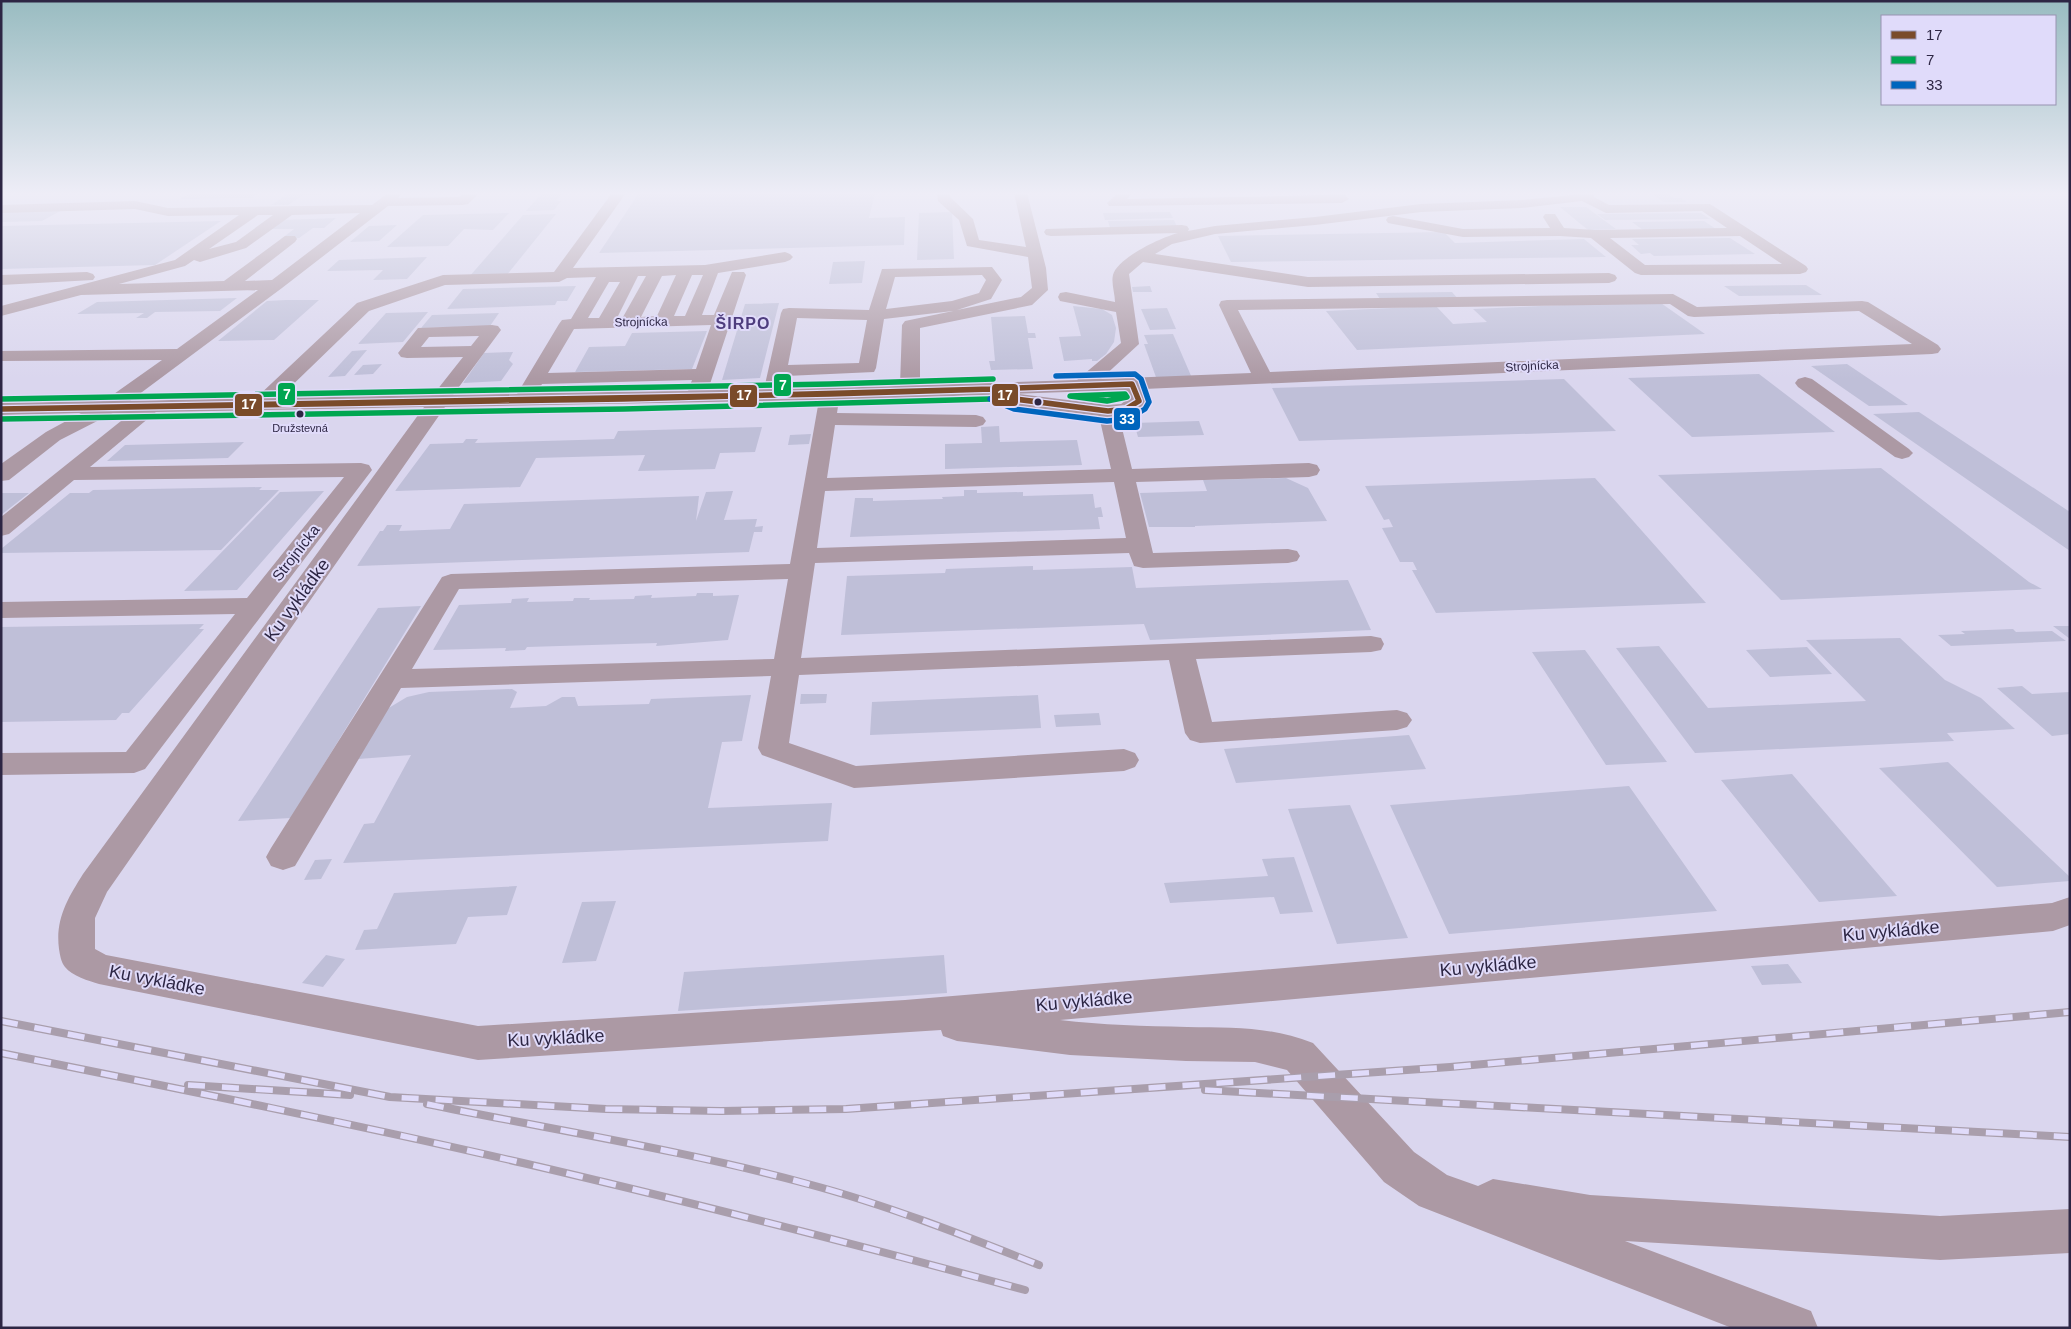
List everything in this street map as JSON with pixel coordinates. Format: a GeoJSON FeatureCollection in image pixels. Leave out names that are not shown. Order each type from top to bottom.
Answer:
{"type":"FeatureCollection","features":[{"type":"Feature","properties":{"kind":"street"},"geometry":{"type":"LineString","coordinates":[[180,263],[191,255]]}},
{"type":"Feature","properties":{"kind":"street"},"geometry":{"type":"LineString","coordinates":[[1,311],[206,255]]}},
{"type":"Feature","properties":{"kind":"street"},"geometry":{"type":"LineString","coordinates":[[221,286],[262,255]]}},
{"type":"Feature","properties":{"kind":"street"},"geometry":{"type":"LineString","coordinates":[[1,475],[53,436],[109,407],[315,255]]}},
{"type":"Feature","properties":{"kind":"street"},"geometry":{"type":"LineString","coordinates":[[262,404],[363,307],[443,280],[558,278],[575,255]]}},
{"type":"Feature","properties":{"kind":"street"},"geometry":{"type":"LineString","coordinates":[[910,391],[911,325],[1026,301],[1040,290],[1034,255]]}},
{"type":"Feature","properties":{"kind":"street"},"geometry":{"type":"LineString","coordinates":[[1083,385],[1130,344],[1121,274],[1130,264],[1143,255]]}},
{"type":"Feature","properties":{"kind":"street"},"geometry":{"type":"LineString","coordinates":[[1622,255],[1641,270],[1800,269],[1778,255]]}},
{"type":"Feature","properties":{"kind":"street"},"geometry":{"type":"LineString","coordinates":[[562,273],[705,270],[785,257]]}},
{"type":"Feature","properties":{"kind":"street"},"geometry":{"type":"LineString","coordinates":[[1140,257],[1179,261],[1308,282],[1609,278]]}},
{"type":"Feature","properties":{"kind":"street"},"geometry":{"type":"LineString","coordinates":[[773,395],[777,371],[789,313],[876,315],[954,306],[985,296],[994,280],[986,270],[888,272],[876,315],[867,368],[777,371]]}},
{"type":"Feature","properties":{"kind":"street"},"geometry":{"type":"LineString","coordinates":[[662,322],[685,274]]}},
{"type":"Feature","properties":{"kind":"street"},"geometry":{"type":"LineString","coordinates":[[691,321],[711,274]]}},
{"type":"Feature","properties":{"kind":"street"},"geometry":{"type":"LineString","coordinates":[[696,396],[738,275]]}},
{"type":"Feature","properties":{"kind":"street"},"geometry":{"type":"LineString","coordinates":[[1,280],[131,276]]}},
{"type":"Feature","properties":{"kind":"street"},"geometry":{"type":"LineString","coordinates":[[629,323],[654,276]]}},
{"type":"Feature","properties":{"kind":"street"},"geometry":{"type":"LineString","coordinates":[[523,400],[568,324],[576,324],[604,277],[631,277],[604,323]]}},
{"type":"Feature","properties":{"kind":"street"},"geometry":{"type":"LineString","coordinates":[[82,290],[276,285]]}},
{"type":"Feature","properties":{"kind":"street"},"geometry":{"type":"LineString","coordinates":[[1066,298],[1124,309]]}},
{"type":"Feature","properties":{"kind":"street","name":"Strojnícka"},"geometry":{"type":"LineString","coordinates":[[1,409],[830,394],[1132,384],[1932,349],[1862,306],[1694,312],[1673,299],[1228,305],[1263,378]]}},
{"type":"Feature","properties":{"kind":"street","name":"Strojnícka"},"geometry":{"type":"LineString","coordinates":[[576,324],[722,320]]}},
{"type":"Feature","properties":{"kind":"street"},"geometry":{"type":"LineString","coordinates":[[439,401],[476,351]]}},
{"type":"Feature","properties":{"kind":"street"},"geometry":{"type":"LineString","coordinates":[[1,356],[182,354]]}},
{"type":"Feature","properties":{"kind":"street"},"geometry":{"type":"LineString","coordinates":[[535,379],[704,374]]}},
{"type":"Feature","properties":{"kind":"street"},"geometry":{"type":"LineString","coordinates":[[1804,383],[1902,454]]}},
{"type":"Feature","properties":{"kind":"street","name":"Strojnícka"},"geometry":{"type":"LineString","coordinates":[[990,388],[1015,399],[1108,412],[1126,409],[1139,401],[1132,384]]}},
{"type":"Feature","properties":{"kind":"street"},"geometry":{"type":"LineString","coordinates":[[830,394],[773,748],[854,777],[1124,760]]}},
{"type":"Feature","properties":{"kind":"street","name":"Ku vykládke"},"geometry":{"type":"LineString","coordinates":[[439,401],[95,884],[78,911],[74,933],[78,957],[99,968],[478,1043],[905,1017],[2053,916],[2070,911]]}},
{"type":"Feature","properties":{"kind":"street"},"geometry":{"type":"LineString","coordinates":[[1,529],[151,406]]}},
{"type":"Feature","properties":{"kind":"street"},"geometry":{"type":"LineString","coordinates":[[1108,412],[1142,561],[1288,556]]}},
{"type":"Feature","properties":{"kind":"street"},"geometry":{"type":"LineString","coordinates":[[825,419],[976,421]]}},
{"type":"Feature","properties":{"kind":"street","name":"Strojnícka"},"geometry":{"type":"LineString","coordinates":[[1,764],[134,762],[361,470],[68,474]]}},
{"type":"Feature","properties":{"kind":"street"},"geometry":{"type":"LineString","coordinates":[[814,485],[1310,470]]}},
{"type":"Feature","properties":{"kind":"street"},"geometry":{"type":"LineString","coordinates":[[283,857],[451,582],[1139,545]]}},
{"type":"Feature","properties":{"kind":"street"},"geometry":{"type":"LineString","coordinates":[[1,610],[255,606]]}},
{"type":"Feature","properties":{"kind":"street"},"geometry":{"type":"LineString","coordinates":[[392,679],[786,668],[1371,644]]}},
{"type":"Feature","properties":{"kind":"street"},"geometry":{"type":"LineString","coordinates":[[1181,652],[1200,733],[1397,720]]}},
{"type":"Feature","properties":{"kind":"street","name":"Ku vykládke"},"geometry":{"type":"LineString","coordinates":[[905,1017],[1070,1038],[1186,1044],[1255,1045],[1299,1055],[1399,1167],[1434,1191],[1794,1328]]}},
{"type":"Feature","properties":{"kind":"street"},"geometry":{"type":"LineString","coordinates":[[1434,1191],[1590,1217],[1940,1238],[2070,1232]]}},
{"type":"Feature","properties":{"kind":"building"},"geometry":{"type":"Polygon","coordinates":[[[1,255],[170,255],[155,265],[1,269],[1,255]]]}},
{"type":"Feature","properties":{"kind":"building"},"geometry":{"type":"Polygon","coordinates":[[[488,255],[523,255],[506,276],[469,277],[488,255]]]}},
{"type":"Feature","properties":{"kind":"building"},"geometry":{"type":"Polygon","coordinates":[[[917,255],[954,255],[954,259],[917,260],[917,255]]]}},
{"type":"Feature","properties":{"kind":"building"},"geometry":{"type":"Polygon","coordinates":[[[1228,255],[1604,255],[1606,257],[1231,262],[1228,255]]]}},
{"type":"Feature","properties":{"kind":"building"},"geometry":{"type":"Polygon","coordinates":[[[1653,255],[1703,255],[1654,256],[1653,255]]]}},
{"type":"Feature","properties":{"kind":"building"},"geometry":{"type":"Polygon","coordinates":[[[427,257],[407,279],[373,280],[383,270],[327,271],[339,260],[427,257]]]}},
{"type":"Feature","properties":{"kind":"building"},"geometry":{"type":"Polygon","coordinates":[[[865,261],[862,283],[829,284],[833,262],[865,261]]]}},
{"type":"Feature","properties":{"kind":"building"},"geometry":{"type":"Polygon","coordinates":[[[1806,285],[1822,295],[1739,296],[1724,286],[1806,285]]]}},
{"type":"Feature","properties":{"kind":"building"},"geometry":{"type":"Polygon","coordinates":[[[576,286],[567,301],[557,301],[555,305],[447,309],[463,289],[576,286]]]}},
{"type":"Feature","properties":{"kind":"building"},"geometry":{"type":"Polygon","coordinates":[[[1150,286],[1152,292],[1133,292],[1132,287],[1150,286]]]}},
{"type":"Feature","properties":{"kind":"building"},"geometry":{"type":"Polygon","coordinates":[[[1452,292],[1458,299],[1380,299],[1376,293],[1452,292]]]}},
{"type":"Feature","properties":{"kind":"building"},"geometry":{"type":"Polygon","coordinates":[[[237,298],[220,311],[155,312],[147,318],[136,318],[144,313],[77,314],[97,302],[237,298]]]}},
{"type":"Feature","properties":{"kind":"building"},"geometry":{"type":"Polygon","coordinates":[[[319,300],[274,340],[218,341],[267,301],[319,300]]]}},
{"type":"Feature","properties":{"kind":"building"},"geometry":{"type":"Polygon","coordinates":[[[1658,301],[1705,334],[1357,350],[1326,311],[1436,306],[1453,324],[1487,322],[1473,309],[1658,301]]]}},
{"type":"Feature","properties":{"kind":"building"},"geometry":{"type":"Polygon","coordinates":[[[779,303],[760,378],[722,380],[745,304],[779,303]]]}},
{"type":"Feature","properties":{"kind":"building"},"geometry":{"type":"Polygon","coordinates":[[[1073,306],[1102,309],[1112,315],[1116,328],[1114,342],[1106,354],[1097,361],[1092,361],[1092,359],[1064,361],[1059,337],[1081,336],[1073,306]]]}},
{"type":"Feature","properties":{"kind":"building"},"geometry":{"type":"Polygon","coordinates":[[[1167,308],[1176,329],[1150,330],[1141,309],[1167,308]]]}},
{"type":"Feature","properties":{"kind":"building"},"geometry":{"type":"Polygon","coordinates":[[[428,312],[403,342],[358,344],[386,313],[428,312]]]}},
{"type":"Feature","properties":{"kind":"building"},"geometry":{"type":"Polygon","coordinates":[[[499,313],[490,326],[421,328],[432,315],[499,313]]]}},
{"type":"Feature","properties":{"kind":"building"},"geometry":{"type":"Polygon","coordinates":[[[1025,316],[1028,333],[1035,333],[1036,338],[1028,338],[1033,369],[991,370],[989,361],[995,361],[991,317],[1025,316]]]}},
{"type":"Feature","properties":{"kind":"building"},"geometry":{"type":"Polygon","coordinates":[[[707,331],[692,369],[575,372],[589,347],[625,346],[632,333],[707,331]]]}},
{"type":"Feature","properties":{"kind":"building"},"geometry":{"type":"Polygon","coordinates":[[[1173,334],[1192,378],[1157,380],[1144,344],[1148,344],[1144,335],[1173,334]]]}},
{"type":"Feature","properties":{"kind":"building"},"geometry":{"type":"Polygon","coordinates":[[[367,350],[345,376],[328,377],[352,351],[367,350]]]}},
{"type":"Feature","properties":{"kind":"building"},"geometry":{"type":"Polygon","coordinates":[[[513,352],[509,360],[513,364],[501,381],[463,383],[484,353],[513,352]]]}},
{"type":"Feature","properties":{"kind":"building"},"geometry":{"type":"Polygon","coordinates":[[[382,364],[373,374],[354,375],[363,365],[382,364]]]}},
{"type":"Feature","properties":{"kind":"building"},"geometry":{"type":"Polygon","coordinates":[[[1847,364],[1908,405],[1869,406],[1811,366],[1847,364]]]}},
{"type":"Feature","properties":{"kind":"building"},"geometry":{"type":"Polygon","coordinates":[[[1759,374],[1835,432],[1692,437],[1628,378],[1759,374]]]}},
{"type":"Feature","properties":{"kind":"building"},"geometry":{"type":"Polygon","coordinates":[[[1564,379],[1616,431],[1299,441],[1272,388],[1564,379]]]}},
{"type":"Feature","properties":{"kind":"building"},"geometry":{"type":"Polygon","coordinates":[[[1919,412],[2070,512],[2070,551],[1873,414],[1919,412]]]}},
{"type":"Feature","properties":{"kind":"building"},"geometry":{"type":"Polygon","coordinates":[[[1199,421],[1204,435],[1138,437],[1134,423],[1199,421]]]}},
{"type":"Feature","properties":{"kind":"building"},"geometry":{"type":"Polygon","coordinates":[[[999,426],[1000,442],[1077,440],[1082,465],[945,469],[945,444],[982,443],[981,427],[999,426]]]}},
{"type":"Feature","properties":{"kind":"building"},"geometry":{"type":"Polygon","coordinates":[[[762,427],[755,452],[720,453],[715,469],[638,471],[645,455],[536,458],[520,487],[395,491],[430,444],[463,443],[466,439],[478,439],[475,443],[614,439],[618,431],[762,427]]]}},
{"type":"Feature","properties":{"kind":"building"},"geometry":{"type":"Polygon","coordinates":[[[811,434],[809,444],[788,445],[790,435],[811,434]]]}},
{"type":"Feature","properties":{"kind":"building"},"geometry":{"type":"Polygon","coordinates":[[[244,442],[228,458],[107,461],[125,445],[244,442]]]}},
{"type":"Feature","properties":{"kind":"building"},"geometry":{"type":"Polygon","coordinates":[[[1881,468],[2029,582],[2042,589],[1781,600],[1658,475],[1881,468]]]}},
{"type":"Feature","properties":{"kind":"building"},"geometry":{"type":"Polygon","coordinates":[[[1286,478],[1308,488],[1327,521],[1195,527],[1149,527],[1140,493],[1207,491],[1203,480],[1286,478]]]}},
{"type":"Feature","properties":{"kind":"building"},"geometry":{"type":"Polygon","coordinates":[[[1595,478],[1706,603],[1436,613],[1412,570],[1417,570],[1413,562],[1400,562],[1382,528],[1393,527],[1389,519],[1384,520],[1365,486],[1595,478]]]}},
{"type":"Feature","properties":{"kind":"building"},"geometry":{"type":"Polygon","coordinates":[[[262,487],[259,490],[279,490],[221,550],[1,553],[1,549],[70,493],[89,493],[93,490],[262,487]]]}},
{"type":"Feature","properties":{"kind":"building"},"geometry":{"type":"Polygon","coordinates":[[[964,490],[977,490],[977,493],[1023,492],[1023,496],[1093,494],[1095,508],[1101,507],[1103,517],[1098,517],[1100,529],[850,537],[855,498],[873,498],[873,501],[943,499],[942,497],[964,496],[964,490]]]}},
{"type":"Feature","properties":{"kind":"building"},"geometry":{"type":"Polygon","coordinates":[[[324,491],[237,590],[184,591],[280,492],[324,491]]]}},
{"type":"Feature","properties":{"kind":"building"},"geometry":{"type":"Polygon","coordinates":[[[733,491],[724,520],[757,519],[755,527],[763,526],[762,532],[754,532],[749,552],[357,566],[380,531],[383,531],[387,525],[402,525],[399,531],[450,529],[464,504],[699,496],[696,521],[706,492],[733,491]]]}},
{"type":"Feature","properties":{"kind":"building"},"geometry":{"type":"Polygon","coordinates":[[[1,493],[29,493],[1,515],[1,493]]]}},
{"type":"Feature","properties":{"kind":"building"},"geometry":{"type":"Polygon","coordinates":[[[1033,566],[1033,570],[1132,567],[1136,588],[1348,580],[1371,630],[1150,640],[1144,624],[841,635],[847,576],[945,573],[946,569],[1033,566]]]}},
{"type":"Feature","properties":{"kind":"building"},"geometry":{"type":"Polygon","coordinates":[[[697,593],[713,593],[713,596],[739,595],[728,640],[656,646],[657,643],[527,647],[525,650],[505,651],[506,648],[433,650],[459,605],[511,603],[512,599],[529,598],[527,602],[573,601],[574,598],[590,598],[589,600],[634,599],[635,596],[652,595],[651,598],[696,596],[697,593]]]}},
{"type":"Feature","properties":{"kind":"building"},"geometry":{"type":"Polygon","coordinates":[[[421,606],[291,818],[238,821],[378,608],[421,606]]]}},
{"type":"Feature","properties":{"kind":"building"},"geometry":{"type":"Polygon","coordinates":[[[204,624],[199,629],[204,629],[129,713],[122,713],[116,720],[1,722],[1,627],[204,624]]]}},
{"type":"Feature","properties":{"kind":"building"},"geometry":{"type":"Polygon","coordinates":[[[2053,626],[2070,626],[2070,639],[2053,626]]]}},
{"type":"Feature","properties":{"kind":"building"},"geometry":{"type":"Polygon","coordinates":[[[2013,629],[2016,632],[2052,631],[2066,641],[1951,646],[1938,635],[1965,634],[1961,631],[2013,629]]]}},
{"type":"Feature","properties":{"kind":"building"},"geometry":{"type":"Polygon","coordinates":[[[1900,638],[1945,680],[1981,698],[2015,729],[1947,733],[1954,741],[1695,753],[1616,648],[1659,646],[1708,708],[1866,701],[1806,640],[1900,638]]]}},
{"type":"Feature","properties":{"kind":"building"},"geometry":{"type":"Polygon","coordinates":[[[1807,647],[1832,674],[1770,677],[1746,650],[1807,647]]]}},
{"type":"Feature","properties":{"kind":"building"},"geometry":{"type":"Polygon","coordinates":[[[1585,650],[1667,762],[1606,765],[1532,652],[1585,650]]]}},
{"type":"Feature","properties":{"kind":"building"},"geometry":{"type":"Polygon","coordinates":[[[2022,686],[2032,694],[2070,692],[2070,734],[2052,736],[1997,688],[2022,686]]]}},
{"type":"Feature","properties":{"kind":"building"},"geometry":{"type":"Polygon","coordinates":[[[512,689],[517,692],[510,708],[546,706],[562,697],[575,697],[578,706],[649,704],[651,699],[751,695],[742,741],[722,742],[708,808],[832,803],[828,841],[343,863],[364,824],[374,823],[411,755],[358,759],[387,709],[407,697],[429,692],[512,689]]]}},
{"type":"Feature","properties":{"kind":"building"},"geometry":{"type":"Polygon","coordinates":[[[801,694],[827,694],[826,703],[800,704],[801,694]]]}},
{"type":"Feature","properties":{"kind":"building"},"geometry":{"type":"Polygon","coordinates":[[[1038,695],[1041,728],[870,735],[872,702],[1038,695]]]}},
{"type":"Feature","properties":{"kind":"building"},"geometry":{"type":"Polygon","coordinates":[[[1099,713],[1101,725],[1056,727],[1054,715],[1099,713]]]}},
{"type":"Feature","properties":{"kind":"building"},"geometry":{"type":"Polygon","coordinates":[[[1409,735],[1426,769],[1236,783],[1224,749],[1409,735]]]}},
{"type":"Feature","properties":{"kind":"building"},"geometry":{"type":"Polygon","coordinates":[[[1948,762],[2070,877],[2070,881],[1997,887],[1879,768],[1948,762]]]}},
{"type":"Feature","properties":{"kind":"building"},"geometry":{"type":"Polygon","coordinates":[[[1792,774],[1897,896],[1819,902],[1721,780],[1792,774]]]}},
{"type":"Feature","properties":{"kind":"building"},"geometry":{"type":"Polygon","coordinates":[[[1629,786],[1717,911],[1449,934],[1390,805],[1629,786]]]}},
{"type":"Feature","properties":{"kind":"building"},"geometry":{"type":"Polygon","coordinates":[[[1350,805],[1408,938],[1337,944],[1288,809],[1350,805]]]}},
{"type":"Feature","properties":{"kind":"building"},"geometry":{"type":"Polygon","coordinates":[[[1294,857],[1313,912],[1280,914],[1274,897],[1170,903],[1164,883],[1268,876],[1262,859],[1294,857]]]}},
{"type":"Feature","properties":{"kind":"building"},"geometry":{"type":"Polygon","coordinates":[[[332,859],[321,879],[304,880],[315,860],[332,859]]]}},
{"type":"Feature","properties":{"kind":"building"},"geometry":{"type":"Polygon","coordinates":[[[517,886],[507,915],[468,917],[456,944],[355,950],[364,930],[377,929],[394,893],[517,886]]]}},
{"type":"Feature","properties":{"kind":"building"},"geometry":{"type":"Polygon","coordinates":[[[616,901],[596,961],[562,963],[582,902],[616,901]]]}},
{"type":"Feature","properties":{"kind":"building"},"geometry":{"type":"Polygon","coordinates":[[[326,955],[345,959],[323,987],[302,983],[326,955]]]}},
{"type":"Feature","properties":{"kind":"building"},"geometry":{"type":"Polygon","coordinates":[[[944,955],[947,993],[678,1011],[684,972],[944,955]]]}},
{"type":"Feature","properties":{"kind":"building"},"geometry":{"type":"Polygon","coordinates":[[[1788,964],[1802,983],[1762,985],[1751,966],[1788,964]]]}},
{"type":"Feature","properties":{"kind":"railway"},"geometry":{"type":"LineString","coordinates":[[1,1021],[390,1097],[606,1109],[721,1111],[846,1109],[1450,1067],[2070,1012]]}},
{"type":"Feature","properties":{"kind":"railway"},"geometry":{"type":"LineString","coordinates":[[1,1053],[328,1120],[523,1163],[774,1224],[1025,1290]]}},
{"type":"Feature","properties":{"kind":"railway"},"geometry":{"type":"LineString","coordinates":[[188,1085],[350,1095]]}},
{"type":"Feature","properties":{"kind":"railway"},"geometry":{"type":"LineString","coordinates":[[1205,1090],[2070,1137]]}},
{"type":"Feature","properties":{"kind":"railway"},"geometry":{"type":"LineString","coordinates":[[427,1104],[714,1161],[808,1184],[896,1211],[1039,1265]]}},
{"type":"Feature","properties":{"kind":"transit line","name":"33"},"geometry":{"type":"LineString","coordinates":[[990,399],[1014,409],[1107,421],[1128,419],[1145,409],[1149,402],[1141,379],[1135,374],[1056,376]]}},
{"type":"Feature","properties":{"kind":"transit line","name":"7"},"geometry":{"type":"LineString","coordinates":[[1,399],[830,384],[993,379]]}},
{"type":"Feature","properties":{"kind":"transit line","name":"17"},"geometry":{"type":"LineString","coordinates":[[1132,384],[1139,401],[1126,409],[1108,411],[1015,399],[991,389],[1132,384]]}},
{"type":"Feature","properties":{"kind":"transit line","name":"17"},"geometry":{"type":"LineString","coordinates":[[1,409],[830,394],[991,389]]}},
{"type":"Feature","properties":{"kind":"transit line","name":"17"},"geometry":{"type":"LineString","coordinates":[[1,409],[623,399],[991,389]]}},
{"type":"Feature","properties":{"kind":"transit line","name":"7"},"geometry":{"type":"LineString","coordinates":[[1125,394],[1127,397],[1114,401],[1099,401],[1070,396],[1125,394]]}},
{"type":"Feature","properties":{"kind":"transit line","name":"7"},"geometry":{"type":"LineString","coordinates":[[1,419],[624,409],[990,399]]}},
{"type":"Feature","properties":{"kind":"place","name":"Družstevná"},"geometry":{"type":"Point","coordinates":[300,414]}},
{"type":"Feature","properties":{"kind":"district","name":"ŠIRPO"},"geometry":{"type":"Point","coordinates":[743,323]}}]}
